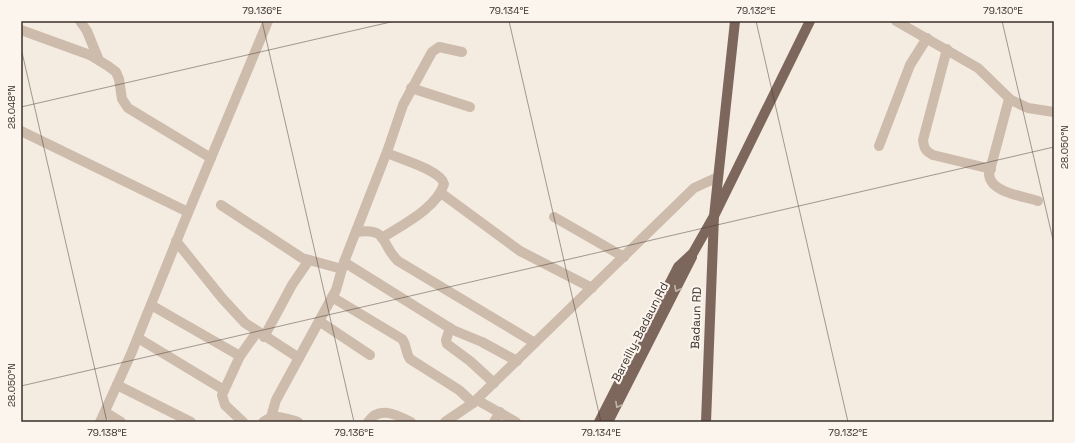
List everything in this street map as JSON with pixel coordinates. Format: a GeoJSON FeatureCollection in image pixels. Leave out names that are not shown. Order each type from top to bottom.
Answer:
{"type":"FeatureCollection","features":[{"type":"Feature","properties":{"kind":"main road","name":"Badaun RD"},"geometry":{"type":"LineString","coordinates":[[706,422],[714,216],[735,21]]}},
{"type":"Feature","properties":{"kind":"main road"},"geometry":{"type":"LineString","coordinates":[[599,422],[678,267],[693,253],[714,216],[810,21]]}},
{"type":"Feature","properties":{"kind":"main road","name":"Bareilly-Badaun Rd"},"geometry":{"type":"LineString","coordinates":[[608,422],[686,271],[693,253]]}},
{"type":"Feature","properties":{"kind":"street"},"geometry":{"type":"LineString","coordinates":[[80,21],[87,31],[98,58]]}},
{"type":"Feature","properties":{"kind":"street"},"geometry":{"type":"LineString","coordinates":[[100,422],[138,338],[176,241],[268,21]]}},
{"type":"Feature","properties":{"kind":"street"},"geometry":{"type":"LineString","coordinates":[[896,21],[978,68],[1009,99],[1028,108],[1054,112]]}},
{"type":"Feature","properties":{"kind":"street"},"geometry":{"type":"LineString","coordinates":[[21,30],[98,58],[116,72],[119,79],[122,99],[128,108],[211,158]]}},
{"type":"Feature","properties":{"kind":"street"},"geometry":{"type":"LineString","coordinates":[[879,146],[910,65],[927,38]]}},
{"type":"Feature","properties":{"kind":"street"},"geometry":{"type":"LineString","coordinates":[[267,420],[276,400],[339,284],[343,266],[387,154],[400,111],[411,88],[426,61],[436,48],[444,47],[462,52]]}},
{"type":"Feature","properties":{"kind":"street"},"geometry":{"type":"LineString","coordinates":[[947,49],[923,140],[924,148],[927,152],[933,155],[991,169]]}},
{"type":"Feature","properties":{"kind":"street"},"geometry":{"type":"LineString","coordinates":[[411,88],[470,107]]}},
{"type":"Feature","properties":{"kind":"street"},"geometry":{"type":"LineString","coordinates":[[1009,99],[989,179],[996,186],[1038,201]]}},
{"type":"Feature","properties":{"kind":"street"},"geometry":{"type":"LineString","coordinates":[[21,131],[188,212]]}},
{"type":"Feature","properties":{"kind":"street"},"geometry":{"type":"LineString","coordinates":[[382,238],[429,207],[441,193],[444,184],[441,178],[421,167],[387,154]]}},
{"type":"Feature","properties":{"kind":"street"},"geometry":{"type":"LineString","coordinates":[[445,422],[475,401],[694,188],[718,177]]}},
{"type":"Feature","properties":{"kind":"street"},"geometry":{"type":"LineString","coordinates":[[441,193],[520,251],[592,288]]}},
{"type":"Feature","properties":{"kind":"street"},"geometry":{"type":"LineString","coordinates":[[221,205],[297,255],[309,260],[343,266],[450,328],[482,342],[517,361]]}},
{"type":"Feature","properties":{"kind":"street"},"geometry":{"type":"LineString","coordinates":[[554,217],[624,257]]}},
{"type":"Feature","properties":{"kind":"street"},"geometry":{"type":"LineString","coordinates":[[356,232],[371,230],[382,238],[390,252],[398,261],[535,344]]}},
{"type":"Feature","properties":{"kind":"street"},"geometry":{"type":"LineString","coordinates":[[176,241],[222,298],[245,323],[261,335],[299,358]]}},
{"type":"Feature","properties":{"kind":"street"},"geometry":{"type":"LineString","coordinates":[[243,422],[225,405],[222,395],[224,390],[240,356],[261,335],[309,260]]}},
{"type":"Feature","properties":{"kind":"street"},"geometry":{"type":"LineString","coordinates":[[332,297],[402,339],[405,342],[407,354],[410,359],[475,401],[500,412],[516,422]]}},
{"type":"Feature","properties":{"kind":"street"},"geometry":{"type":"LineString","coordinates":[[151,305],[240,356]]}},
{"type":"Feature","properties":{"kind":"street"},"geometry":{"type":"LineString","coordinates":[[319,321],[370,356]]}},
{"type":"Feature","properties":{"kind":"street"},"geometry":{"type":"LineString","coordinates":[[450,328],[446,340],[447,344],[462,354],[494,383]]}},
{"type":"Feature","properties":{"kind":"street"},"geometry":{"type":"LineString","coordinates":[[138,338],[224,390]]}},
{"type":"Feature","properties":{"kind":"street"},"geometry":{"type":"LineString","coordinates":[[117,385],[191,422]]}},
{"type":"Feature","properties":{"kind":"street"},"geometry":{"type":"LineString","coordinates":[[104,412],[121,422]]}},
{"type":"Feature","properties":{"kind":"street"},"geometry":{"type":"LineString","coordinates":[[368,422],[376,414],[385,412],[398,415],[411,422]]}},
{"type":"Feature","properties":{"kind":"street"},"geometry":{"type":"LineString","coordinates":[[494,422],[500,412]]}},
{"type":"Feature","properties":{"kind":"street"},"geometry":{"type":"LineString","coordinates":[[267,420],[279,416],[298,422]]}}]}
